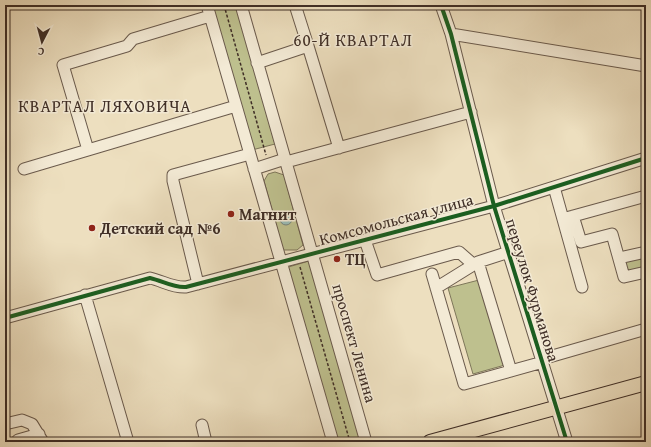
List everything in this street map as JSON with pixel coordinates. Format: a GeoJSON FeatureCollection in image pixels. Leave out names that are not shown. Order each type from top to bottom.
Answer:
{"type":"FeatureCollection","features":[{"type":"Feature","properties":{"kind":"main road"},"geometry":{"type":"LineString","coordinates":[[430,442],[450,440],[557,407],[646,383]]}},
{"type":"Feature","properties":{"kind":"street","name":"проспект Ленина"},"geometry":{"type":"LineString","coordinates":[[241,5],[366,442]]}},
{"type":"Feature","properties":{"kind":"street"},"geometry":{"type":"LineString","coordinates":[[295,5],[339,148]]}},
{"type":"Feature","properties":{"kind":"street","name":"переулок Фурманова"},"geometry":{"type":"LineString","coordinates":[[441,5],[451,34],[494,206],[557,407],[566,442]]}},
{"type":"Feature","properties":{"kind":"street"},"geometry":{"type":"LineString","coordinates":[[88,150],[63,65],[127,46],[133,38],[208,10],[333,442]]}},
{"type":"Feature","properties":{"kind":"street"},"geometry":{"type":"LineString","coordinates":[[451,34],[646,66]]}},
{"type":"Feature","properties":{"kind":"street"},"geometry":{"type":"LineString","coordinates":[[257,63],[308,46]]}},
{"type":"Feature","properties":{"kind":"street"},"geometry":{"type":"LineString","coordinates":[[24,169],[236,106]]}},
{"type":"Feature","properties":{"kind":"street"},"geometry":{"type":"LineString","coordinates":[[254,169],[269,164],[339,148],[471,112]]}},
{"type":"Feature","properties":{"kind":"street"},"geometry":{"type":"LineString","coordinates":[[198,284],[173,181],[173,175],[250,154]]}},
{"type":"Feature","properties":{"kind":"street","name":"Комсомольская улица"},"geometry":{"type":"LineString","coordinates":[[313,254],[494,206],[646,158]]}},
{"type":"Feature","properties":{"kind":"street"},"geometry":{"type":"LineString","coordinates":[[554,187],[581,242],[612,234],[624,277],[646,272]]}},
{"type":"Feature","properties":{"kind":"street"},"geometry":{"type":"LineString","coordinates":[[568,217],[646,196]]}},
{"type":"Feature","properties":{"kind":"street"},"geometry":{"type":"LineString","coordinates":[[568,217],[582,287]]}},
{"type":"Feature","properties":{"kind":"street"},"geometry":{"type":"LineString","coordinates":[[365,240],[376,275],[459,252],[476,263],[511,371]]}},
{"type":"Feature","properties":{"kind":"street"},"geometry":{"type":"LineString","coordinates":[[436,288],[476,263],[509,252]]}},
{"type":"Feature","properties":{"kind":"street"},"geometry":{"type":"LineString","coordinates":[[618,258],[646,252]]}},
{"type":"Feature","properties":{"kind":"street"},"geometry":{"type":"LineString","coordinates":[[5,318],[150,278],[163,281],[176,288],[198,284],[313,254]]}},
{"type":"Feature","properties":{"kind":"street"},"geometry":{"type":"LineString","coordinates":[[432,274],[464,384],[646,329]]}},
{"type":"Feature","properties":{"kind":"street"},"geometry":{"type":"LineString","coordinates":[[85,295],[128,442]]}},
{"type":"Feature","properties":{"kind":"street"},"geometry":{"type":"LineString","coordinates":[[5,424],[22,420],[32,424],[41,438],[18,440],[16,442]]}},
{"type":"Feature","properties":{"kind":"street"},"geometry":{"type":"LineString","coordinates":[[202,425],[206,442]]}},
{"type":"Feature","properties":{"kind":"path"},"geometry":{"type":"LineString","coordinates":[[224,5],[269,164]]}},
{"type":"Feature","properties":{"kind":"path"},"geometry":{"type":"LineString","coordinates":[[297,258],[350,442]]}},
{"type":"Feature","properties":{"kind":"green space"},"geometry":{"type":"Polygon","coordinates":[[[211,5],[236,5],[275,144],[252,150],[211,5]]]}},
{"type":"Feature","properties":{"kind":"green space"},"geometry":{"type":"Polygon","coordinates":[[[275,172],[284,175],[303,245],[297,250],[283,250],[264,181],[268,174],[275,172]]]}},
{"type":"Feature","properties":{"kind":"green space"},"geometry":{"type":"Polygon","coordinates":[[[646,256],[646,269],[626,274],[623,262],[646,256]]]}},
{"type":"Feature","properties":{"kind":"green space"},"geometry":{"type":"Polygon","coordinates":[[[309,261],[362,442],[336,442],[285,268],[309,261]]]}},
{"type":"Feature","properties":{"kind":"green space"},"geometry":{"type":"Polygon","coordinates":[[[479,280],[505,365],[473,374],[448,288],[479,280]]]}},
{"type":"Feature","properties":{"kind":"water"},"geometry":{"type":"Polygon","coordinates":[[[286,213],[290,215],[292,219],[290,223],[286,225],[282,223],[280,219],[282,215],[286,213]]]}},
{"type":"Feature","properties":{"kind":"cycle path"},"geometry":{"type":"LineString","coordinates":[[441,5],[451,34],[494,206],[567,442]]}},
{"type":"Feature","properties":{"kind":"cycle path"},"geometry":{"type":"LineString","coordinates":[[5,318],[150,278],[172,285],[186,287],[494,206],[646,158]]}},
{"type":"Feature","properties":{"kind":"place","name":"Магнит"},"geometry":{"type":"Point","coordinates":[231,214]}},
{"type":"Feature","properties":{"kind":"place","name":"Детский сад №6"},"geometry":{"type":"Point","coordinates":[92,228]}},
{"type":"Feature","properties":{"kind":"place","name":"ТЦ"},"geometry":{"type":"Point","coordinates":[337,259]}},
{"type":"Feature","properties":{"kind":"district","name":"60-Й КВАРТАЛ"},"geometry":{"type":"Point","coordinates":[353,40]}},
{"type":"Feature","properties":{"kind":"district","name":"КВАРТАЛ ЛЯХОВИЧА"},"geometry":{"type":"Point","coordinates":[105,106]}}]}
